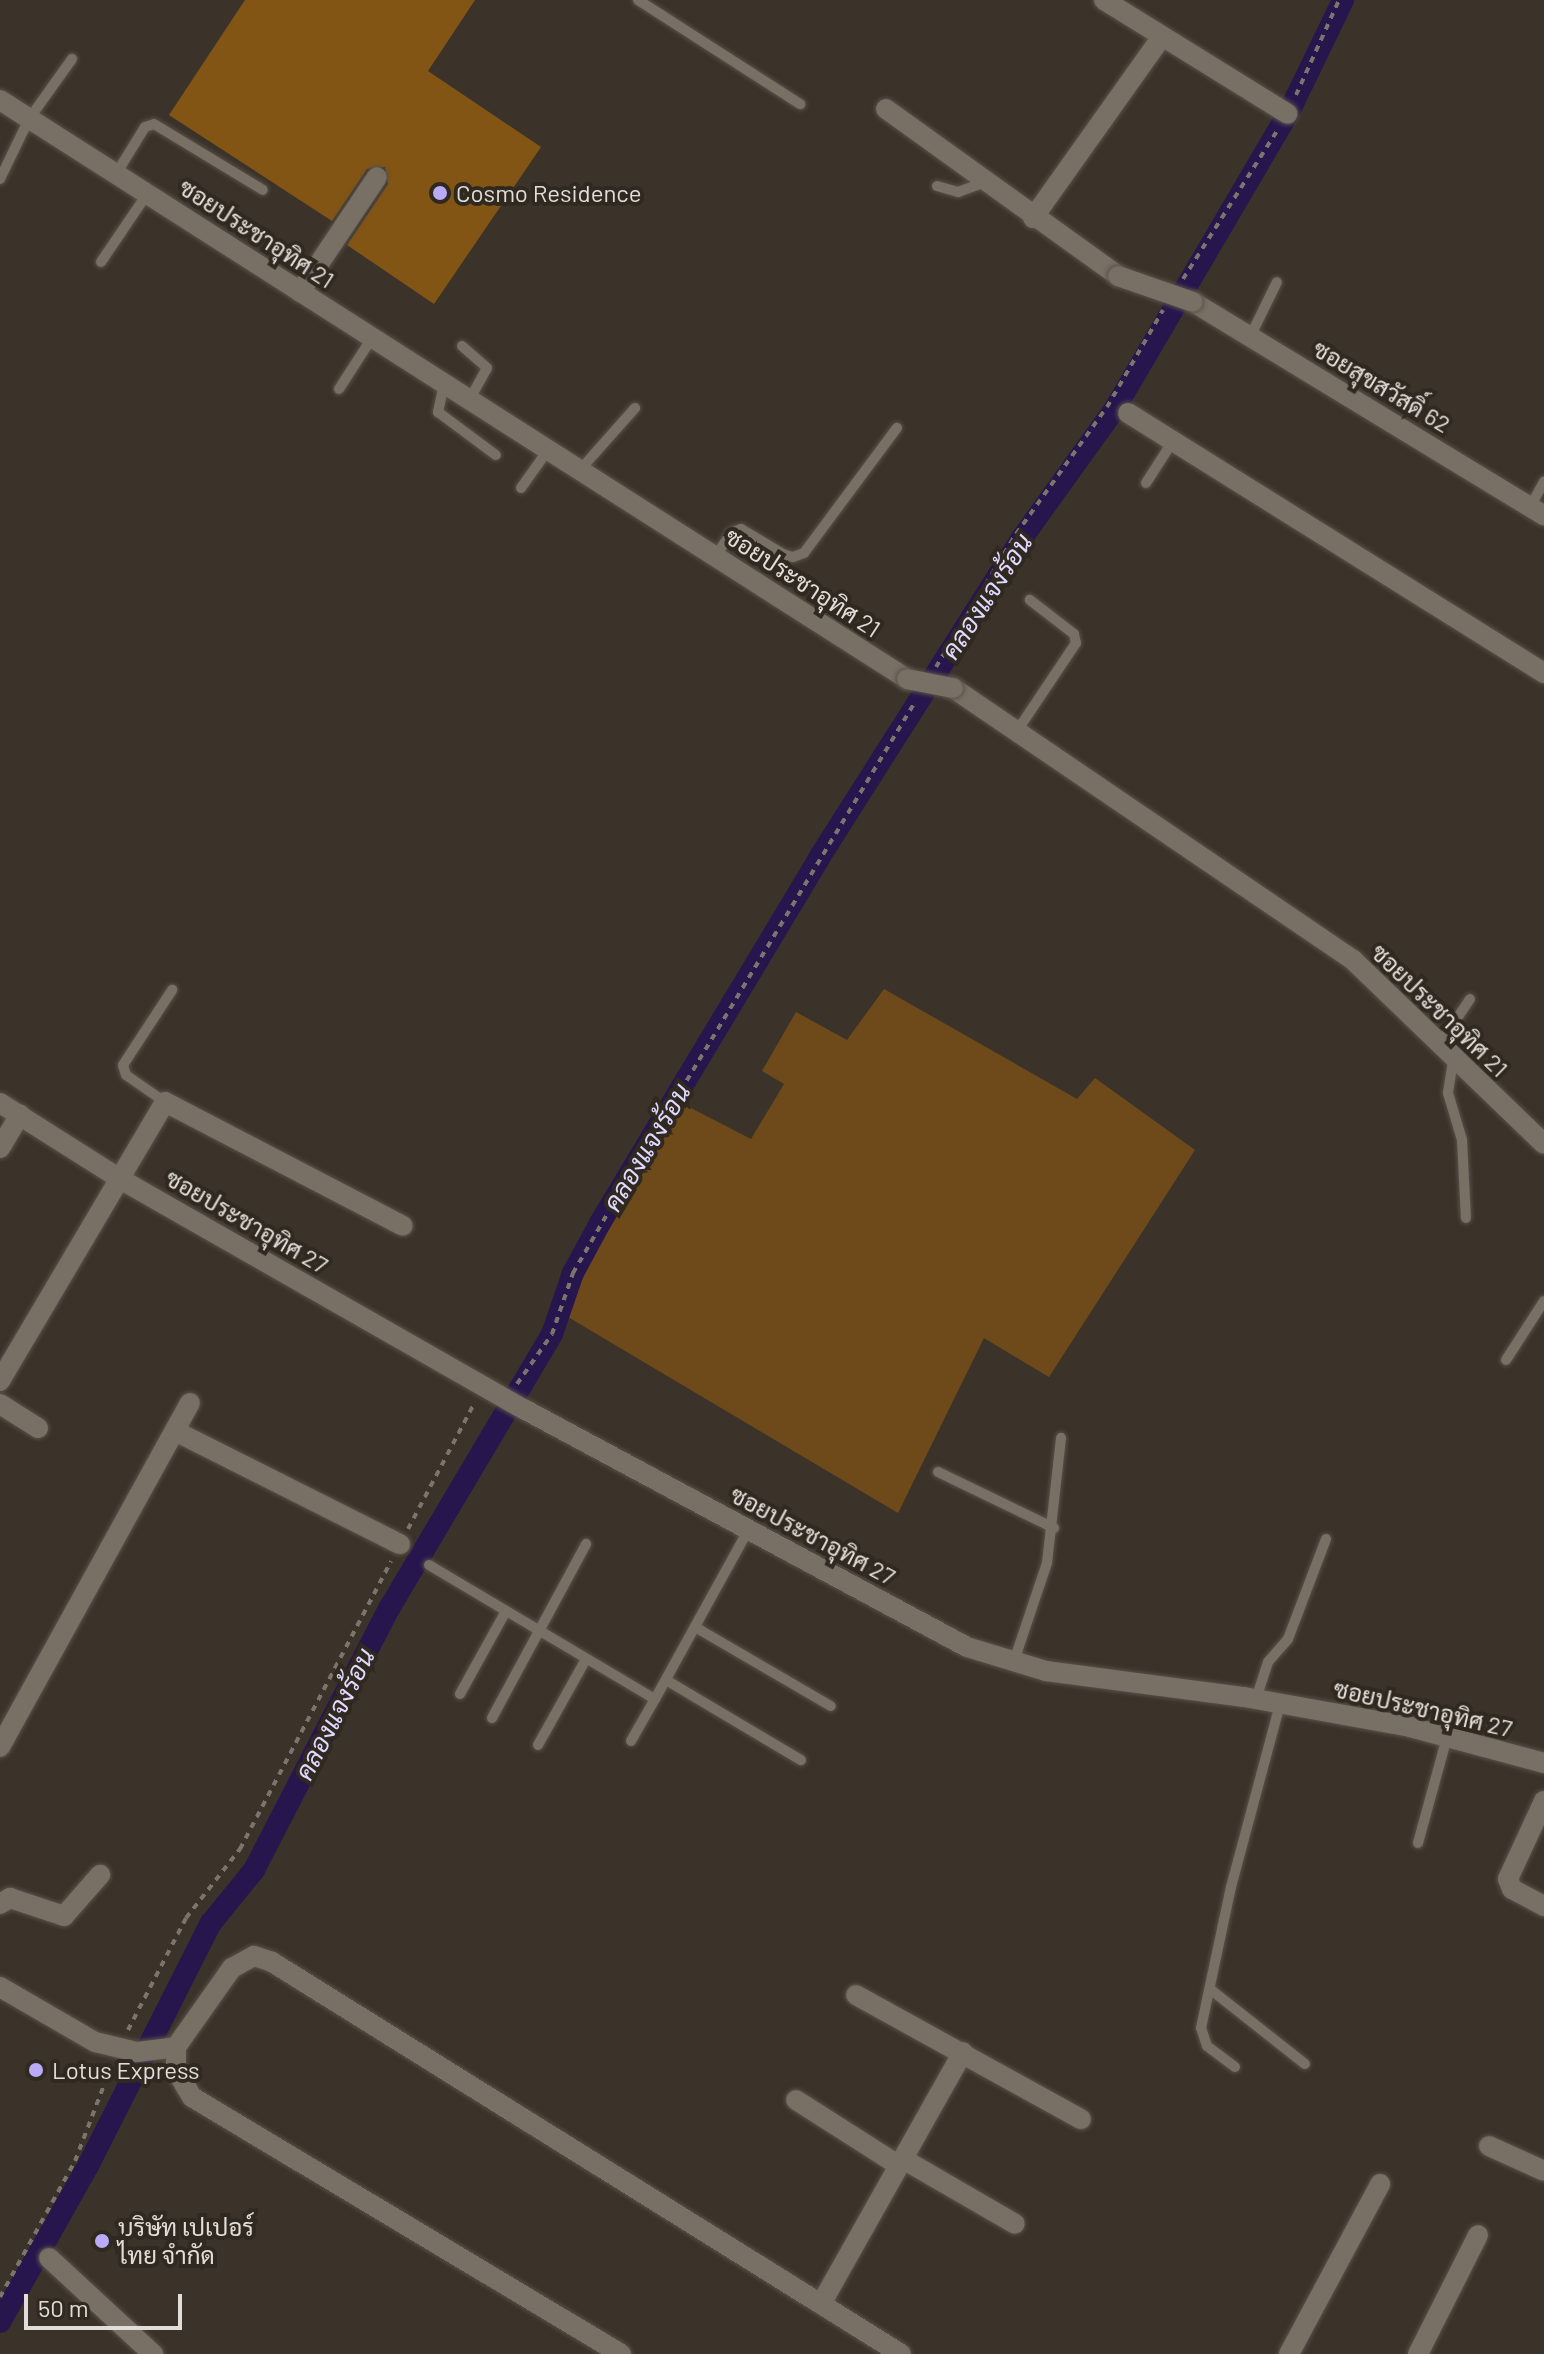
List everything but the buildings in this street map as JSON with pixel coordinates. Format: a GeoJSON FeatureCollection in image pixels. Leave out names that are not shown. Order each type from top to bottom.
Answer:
{"type":"FeatureCollection","features":[{"type":"Feature","properties":{"kind":"street"},"geometry":{"type":"LineString","coordinates":[[1104,0],[1160,39],[1288,114]]}},
{"type":"Feature","properties":{"kind":"street"},"geometry":{"type":"LineString","coordinates":[[1033,218],[1160,39]]}},
{"type":"Feature","properties":{"kind":"street","name":"ซอยประชาอุทิศ 21"},"geometry":{"type":"LineString","coordinates":[[0,100],[907,679],[953,688],[1017,731],[1353,960],[1382,983],[1446,1054],[1544,1144]]}},
{"type":"Feature","properties":{"kind":"street","name":"ซอยสุขสวัสดิ์ 62"},"geometry":{"type":"LineString","coordinates":[[886,109],[1033,218],[1118,276],[1193,302],[1537,511]]}},
{"type":"Feature","properties":{"kind":"street"},"geometry":{"type":"LineString","coordinates":[[300,292],[377,177]]}},
{"type":"Feature","properties":{"kind":"street"},"geometry":{"type":"LineString","coordinates":[[1128,413],[1544,673]]}},
{"type":"Feature","properties":{"kind":"street"},"geometry":{"type":"LineString","coordinates":[[0,1381],[165,1102],[403,1226]]}},
{"type":"Feature","properties":{"kind":"street","name":"ซอยประชาอุทิศ 27"},"geometry":{"type":"LineString","coordinates":[[0,1103],[120,1179],[513,1403],[967,1647],[1013,1663],[1256,1699],[1447,1737],[1544,1763]]}},
{"type":"Feature","properties":{"kind":"street"},"geometry":{"type":"LineString","coordinates":[[0,1148],[20,1115]]}},
{"type":"Feature","properties":{"kind":"street"},"geometry":{"type":"LineString","coordinates":[[0,1747],[190,1403]]}},
{"type":"Feature","properties":{"kind":"street"},"geometry":{"type":"LineString","coordinates":[[0,1404],[38,1428]]}},
{"type":"Feature","properties":{"kind":"street"},"geometry":{"type":"LineString","coordinates":[[175,1431],[400,1544]]}},
{"type":"Feature","properties":{"kind":"street"},"geometry":{"type":"LineString","coordinates":[[1544,1801],[1508,1879],[1512,1889],[1544,1906]]}},
{"type":"Feature","properties":{"kind":"street"},"geometry":{"type":"LineString","coordinates":[[0,1904],[10,1898],[64,1916],[100,1875]]}},
{"type":"Feature","properties":{"kind":"street"},"geometry":{"type":"LineString","coordinates":[[169,2048],[232,1968],[254,1956],[272,1962],[901,2354]]}},
{"type":"Feature","properties":{"kind":"street"},"geometry":{"type":"LineString","coordinates":[[0,1987],[79,2036],[118,2049],[169,2048]]}},
{"type":"Feature","properties":{"kind":"street"},"geometry":{"type":"LineString","coordinates":[[856,1995],[1081,2119]]}},
{"type":"Feature","properties":{"kind":"street"},"geometry":{"type":"LineString","coordinates":[[169,2048],[176,2070],[192,2097],[621,2354]]}},
{"type":"Feature","properties":{"kind":"street"},"geometry":{"type":"LineString","coordinates":[[821,2304],[963,2052]]}},
{"type":"Feature","properties":{"kind":"street"},"geometry":{"type":"LineString","coordinates":[[796,2100],[900,2162],[1015,2224]]}},
{"type":"Feature","properties":{"kind":"street"},"geometry":{"type":"LineString","coordinates":[[1489,2146],[1544,2171]]}},
{"type":"Feature","properties":{"kind":"street"},"geometry":{"type":"LineString","coordinates":[[1289,2354],[1380,2184]]}},
{"type":"Feature","properties":{"kind":"street"},"geometry":{"type":"LineString","coordinates":[[1418,2354],[1478,2235]]}},
{"type":"Feature","properties":{"kind":"street"},"geometry":{"type":"LineString","coordinates":[[49,2258],[153,2354]]}},
{"type":"Feature","properties":{"kind":"lane"},"geometry":{"type":"LineString","coordinates":[[638,0],[800,104]]}},
{"type":"Feature","properties":{"kind":"lane"},"geometry":{"type":"LineString","coordinates":[[0,179],[29,119],[72,59]]}},
{"type":"Feature","properties":{"kind":"lane"},"geometry":{"type":"LineString","coordinates":[[116,174],[145,127],[154,124],[263,190]]}},
{"type":"Feature","properties":{"kind":"lane"},"geometry":{"type":"LineString","coordinates":[[937,186],[958,192],[985,182]]}},
{"type":"Feature","properties":{"kind":"lane"},"geometry":{"type":"LineString","coordinates":[[101,262],[147,194]]}},
{"type":"Feature","properties":{"kind":"lane"},"geometry":{"type":"LineString","coordinates":[[1250,337],[1277,282]]}},
{"type":"Feature","properties":{"kind":"lane"},"geometry":{"type":"LineString","coordinates":[[339,389],[372,338]]}},
{"type":"Feature","properties":{"kind":"lane"},"geometry":{"type":"LineString","coordinates":[[462,346],[487,368],[469,400]]}},
{"type":"Feature","properties":{"kind":"lane"},"geometry":{"type":"LineString","coordinates":[[444,384],[438,412],[496,455]]}},
{"type":"Feature","properties":{"kind":"lane"},"geometry":{"type":"LineString","coordinates":[[580,470],[635,408]]}},
{"type":"Feature","properties":{"kind":"lane"},"geometry":{"type":"LineString","coordinates":[[715,557],[731,533],[741,529],[783,554],[793,557],[804,553],[897,428]]}},
{"type":"Feature","properties":{"kind":"lane"},"geometry":{"type":"LineString","coordinates":[[1146,483],[1173,441]]}},
{"type":"Feature","properties":{"kind":"lane"},"geometry":{"type":"LineString","coordinates":[[521,488],[548,450]]}},
{"type":"Feature","properties":{"kind":"lane"},"geometry":{"type":"LineString","coordinates":[[1537,511],[1544,482]]}},
{"type":"Feature","properties":{"kind":"lane"},"geometry":{"type":"LineString","coordinates":[[1017,731],[1076,643],[1074,634],[1030,600]]}},
{"type":"Feature","properties":{"kind":"lane"},"geometry":{"type":"LineString","coordinates":[[165,1102],[126,1075],[123,1065],[172,990]]}},
{"type":"Feature","properties":{"kind":"lane"},"geometry":{"type":"LineString","coordinates":[[1466,1218],[1462,1140],[1448,1093],[1446,1054],[1470,999]]}},
{"type":"Feature","properties":{"kind":"lane"},"geometry":{"type":"LineString","coordinates":[[1506,1360],[1544,1301]]}},
{"type":"Feature","properties":{"kind":"lane"},"geometry":{"type":"LineString","coordinates":[[1013,1663],[1033,1611],[1054,1528],[1061,1438]]}},
{"type":"Feature","properties":{"kind":"lane"},"geometry":{"type":"LineString","coordinates":[[938,1472],[1054,1528]]}},
{"type":"Feature","properties":{"kind":"lane"},"geometry":{"type":"LineString","coordinates":[[631,1741],[749,1529]]}},
{"type":"Feature","properties":{"kind":"lane"},"geometry":{"type":"LineString","coordinates":[[1256,1699],[1268,1662],[1288,1639],[1326,1539]]}},
{"type":"Feature","properties":{"kind":"lane"},"geometry":{"type":"LineString","coordinates":[[492,1718],[586,1544]]}},
{"type":"Feature","properties":{"kind":"lane"},"geometry":{"type":"LineString","coordinates":[[429,1565],[655,1699]]}},
{"type":"Feature","properties":{"kind":"lane"},"geometry":{"type":"LineString","coordinates":[[460,1694],[506,1611]]}},
{"type":"Feature","properties":{"kind":"lane"},"geometry":{"type":"LineString","coordinates":[[695,1627],[831,1706]]}},
{"type":"Feature","properties":{"kind":"lane"},"geometry":{"type":"LineString","coordinates":[[538,1745],[586,1659]]}},
{"type":"Feature","properties":{"kind":"lane"},"geometry":{"type":"LineString","coordinates":[[666,1680],[801,1760]]}},
{"type":"Feature","properties":{"kind":"lane"},"geometry":{"type":"LineString","coordinates":[[1235,2067],[1207,2046],[1201,2028],[1231,1887],[1280,1704]]}},
{"type":"Feature","properties":{"kind":"lane"},"geometry":{"type":"LineString","coordinates":[[1418,1843],[1447,1737]]}},
{"type":"Feature","properties":{"kind":"lane"},"geometry":{"type":"LineString","coordinates":[[1210,1989],[1305,2064]]}},
{"type":"Feature","properties":{"kind":"path"},"geometry":{"type":"LineString","coordinates":[[1179,284],[1288,114],[1339,0]]}},
{"type":"Feature","properties":{"kind":"path"},"geometry":{"type":"LineString","coordinates":[[933,672],[1016,534],[1107,407],[1171,297]]}},
{"type":"Feature","properties":{"kind":"path"},"geometry":{"type":"LineString","coordinates":[[513,1403],[552,1334],[573,1273],[916,699]]}},
{"type":"Feature","properties":{"kind":"path"},"geometry":{"type":"LineString","coordinates":[[0,2297],[75,2161],[118,2049],[186,1918],[240,1849],[483,1386]]}},
{"type":"Feature","properties":{"kind":"shaded area"},"geometry":{"type":"Polygon","coordinates":[[[884,989],[1077,1099],[1095,1078],[1195,1150],[1049,1377],[984,1338],[898,1513],[568,1317],[568,1299],[590,1249],[683,1104],[751,1139],[784,1084],[762,1071],[796,1012],[847,1040],[884,989]]]}},
{"type":"Feature","properties":{"kind":"waterway","name":"คลองแจงร้อน"},"geometry":{"type":"LineString","coordinates":[[0,2322],[89,2164],[211,1923],[254,1870],[390,1607],[552,1334],[573,1273],[600,1223],[819,858],[1022,538],[1114,410],[1288,114],[1343,0]]}},
{"type":"Feature","properties":{"kind":"place","name":"Cosmo Residence"},"geometry":{"type":"Point","coordinates":[440,193]}},
{"type":"Feature","properties":{"kind":"place","name":"Lotus Express"},"geometry":{"type":"Point","coordinates":[36,2070]}},
{"type":"Feature","properties":{"kind":"place","name":"บริษัท เปเปอร์ ไทย จำกัด"},"geometry":{"type":"Point","coordinates":[102,2241]}}]}
